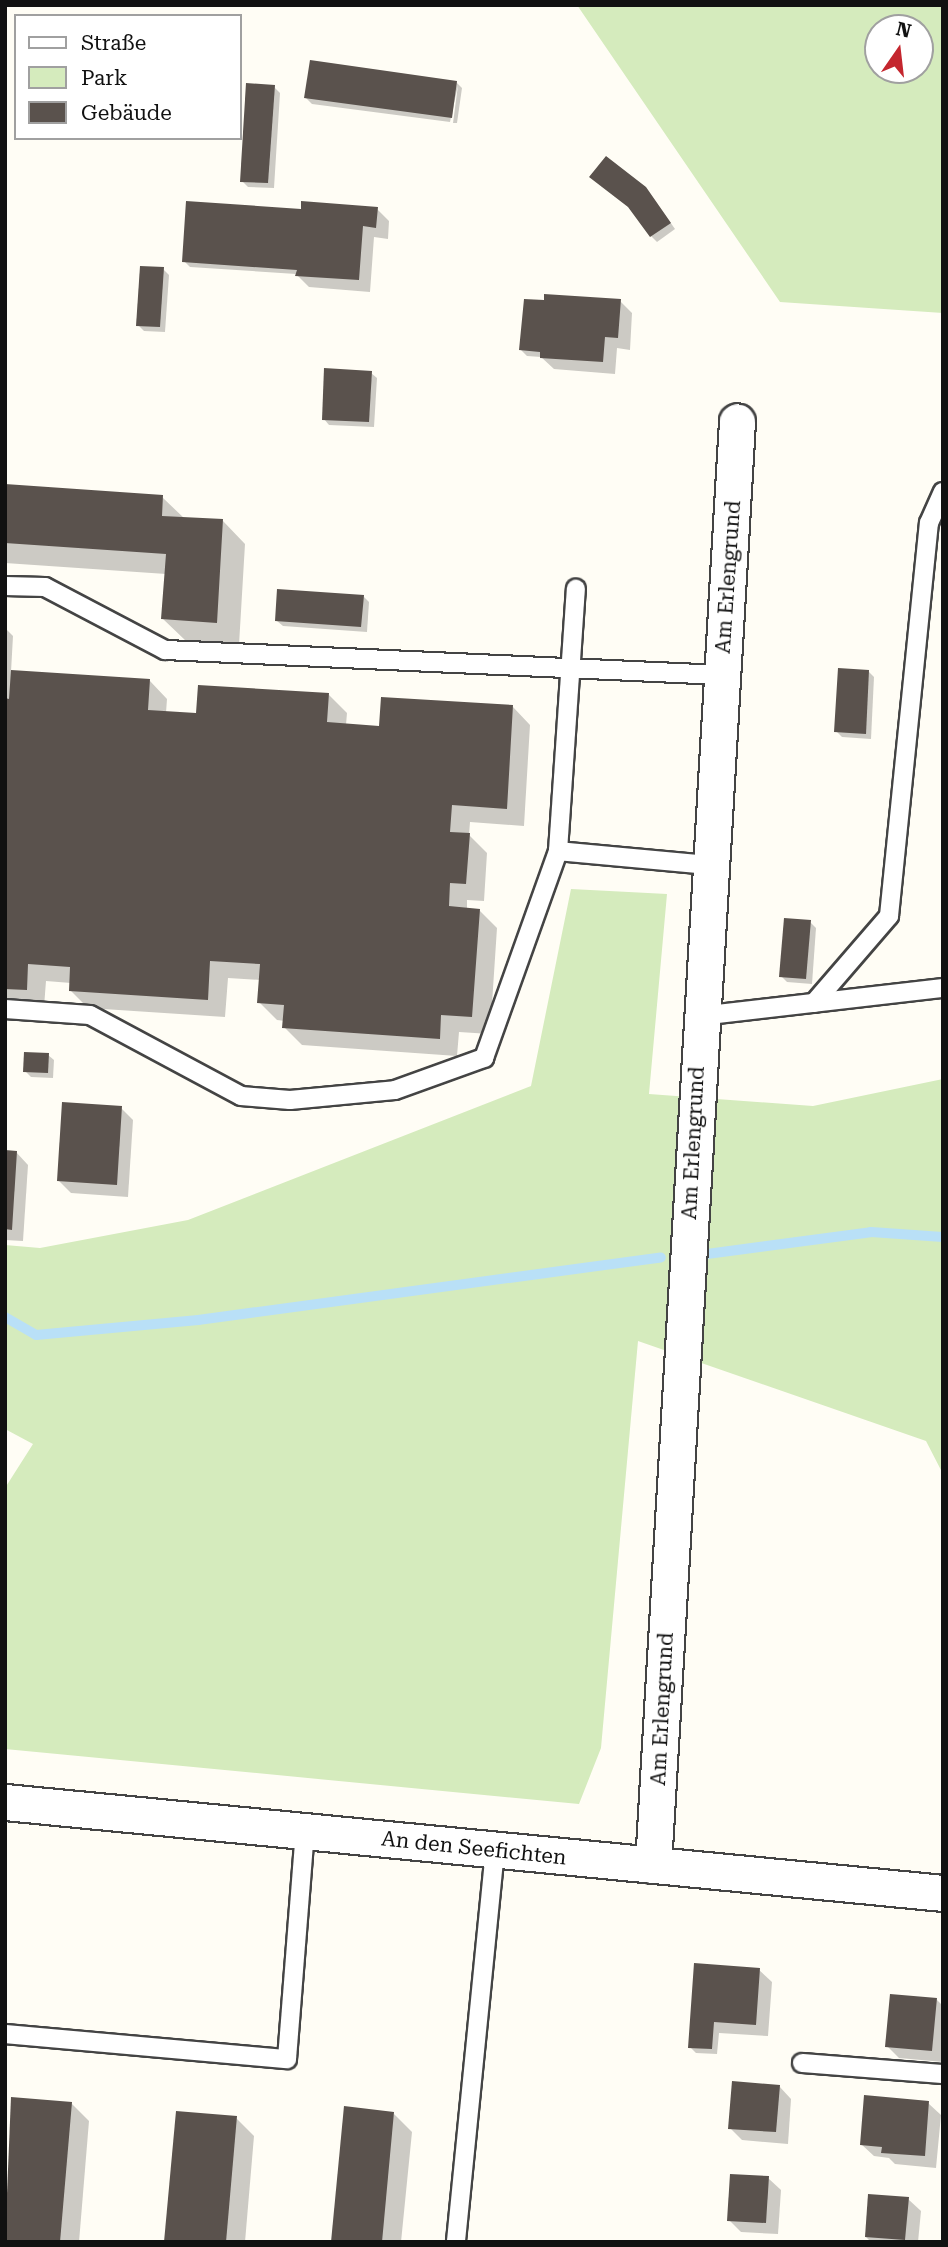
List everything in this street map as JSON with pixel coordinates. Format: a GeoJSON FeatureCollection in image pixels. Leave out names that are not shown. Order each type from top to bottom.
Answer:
{"type":"FeatureCollection","features":[{"type":"Feature","properties":{"kind":"street","name":"Am Erlengrund"},"geometry":{"type":"LineString","coordinates":[[653,1865],[700,1016],[737,421]]}},
{"type":"Feature","properties":{"kind":"street","name":"An den Seefichten"},"geometry":{"type":"LineString","coordinates":[[5,1802],[943,1893]]}},
{"type":"Feature","properties":{"kind":"lane"},"geometry":{"type":"LineString","coordinates":[[814,1003],[889,916],[929,523],[943,492]]}},
{"type":"Feature","properties":{"kind":"lane"},"geometry":{"type":"LineString","coordinates":[[5,586],[45,587],[165,650],[721,675]]}},
{"type":"Feature","properties":{"kind":"lane"},"geometry":{"type":"LineString","coordinates":[[5,1009],[90,1015],[241,1096],[289,1100],[395,1090],[484,1058],[558,851],[576,590]]}},
{"type":"Feature","properties":{"kind":"lane"},"geometry":{"type":"LineString","coordinates":[[558,851],[709,865]]}},
{"type":"Feature","properties":{"kind":"lane"},"geometry":{"type":"LineString","coordinates":[[700,1016],[943,988]]}},
{"type":"Feature","properties":{"kind":"lane"},"geometry":{"type":"LineString","coordinates":[[5,2034],[287,2059],[305,1831]]}},
{"type":"Feature","properties":{"kind":"lane"},"geometry":{"type":"LineString","coordinates":[[456,2241],[495,1849]]}},
{"type":"Feature","properties":{"kind":"lane"},"geometry":{"type":"LineString","coordinates":[[802,2063],[943,2074]]}},
{"type":"Feature","properties":{"kind":"green space"},"geometry":{"type":"Polygon","coordinates":[[[577,5],[943,5],[943,313],[780,302],[577,5]]]}},
{"type":"Feature","properties":{"kind":"green space"},"geometry":{"type":"Polygon","coordinates":[[[571,889],[667,894],[649,1094],[813,1106],[943,1079],[943,1474],[926,1441],[638,1341],[601,1748],[579,1804],[5,1749],[5,1488],[33,1444],[5,1429],[5,1245],[40,1248],[188,1220],[531,1086],[571,889]]]}},
{"type":"Feature","properties":{"kind":"building"},"geometry":{"type":"Polygon","coordinates":[[[310,60],[457,81],[452,118],[304,98],[310,60]]]}},
{"type":"Feature","properties":{"kind":"building"},"geometry":{"type":"Polygon","coordinates":[[[246,83],[275,85],[268,183],[240,182],[246,83]]]}},
{"type":"Feature","properties":{"kind":"building"},"geometry":{"type":"Polygon","coordinates":[[[606,156],[646,187],[671,223],[650,237],[628,207],[589,177],[606,156]]]}},
{"type":"Feature","properties":{"kind":"building"},"geometry":{"type":"Polygon","coordinates":[[[186,201],[301,209],[301,201],[378,207],[376,228],[363,226],[359,280],[295,276],[297,270],[182,262],[186,201]]]}},
{"type":"Feature","properties":{"kind":"building"},"geometry":{"type":"Polygon","coordinates":[[[140,266],[164,267],[160,327],[136,326],[140,266]]]}},
{"type":"Feature","properties":{"kind":"building"},"geometry":{"type":"Polygon","coordinates":[[[544,294],[621,299],[618,338],[605,337],[603,362],[540,358],[540,352],[519,350],[524,299],[544,300],[544,294]]]}},
{"type":"Feature","properties":{"kind":"building"},"geometry":{"type":"Polygon","coordinates":[[[324,368],[372,371],[369,422],[322,420],[324,368]]]}},
{"type":"Feature","properties":{"kind":"building"},"geometry":{"type":"Polygon","coordinates":[[[5,484],[163,495],[162,516],[223,519],[217,623],[161,619],[166,554],[5,543],[5,484]]]}},
{"type":"Feature","properties":{"kind":"building"},"geometry":{"type":"Polygon","coordinates":[[[277,589],[364,595],[361,627],[275,621],[277,589]]]}},
{"type":"Feature","properties":{"kind":"building"},"geometry":{"type":"Polygon","coordinates":[[[838,668],[869,670],[866,734],[834,732],[838,668]]]}},
{"type":"Feature","properties":{"kind":"building"},"geometry":{"type":"Polygon","coordinates":[[[11,670],[150,679],[148,710],[196,713],[198,685],[329,693],[327,722],[379,726],[381,697],[513,705],[507,809],[452,805],[450,832],[470,833],[466,884],[450,883],[449,906],[480,909],[472,1017],[441,1015],[440,1039],[282,1028],[284,1005],[257,1003],[260,964],[210,961],[208,1000],[69,991],[70,967],[28,964],[27,990],[5,989],[5,698],[9,699],[11,670]]]}},
{"type":"Feature","properties":{"kind":"building"},"geometry":{"type":"Polygon","coordinates":[[[784,918],[811,920],[806,979],[779,977],[784,918]]]}},
{"type":"Feature","properties":{"kind":"building"},"geometry":{"type":"Polygon","coordinates":[[[24,1052],[49,1053],[48,1073],[23,1072],[24,1052]]]}},
{"type":"Feature","properties":{"kind":"building"},"geometry":{"type":"Polygon","coordinates":[[[62,1102],[122,1106],[117,1185],[57,1181],[62,1102]]]}},
{"type":"Feature","properties":{"kind":"building"},"geometry":{"type":"Polygon","coordinates":[[[5,1150],[17,1151],[12,1230],[5,1229],[5,1150]]]}},
{"type":"Feature","properties":{"kind":"building"},"geometry":{"type":"Polygon","coordinates":[[[694,1963],[760,1968],[756,2025],[714,2022],[712,2049],[688,2048],[694,1963]]]}},
{"type":"Feature","properties":{"kind":"building"},"geometry":{"type":"Polygon","coordinates":[[[890,1994],[937,1998],[932,2051],[885,2047],[890,1994]]]}},
{"type":"Feature","properties":{"kind":"building"},"geometry":{"type":"Polygon","coordinates":[[[732,2081],[780,2085],[776,2132],[728,2129],[732,2081]]]}},
{"type":"Feature","properties":{"kind":"building"},"geometry":{"type":"Polygon","coordinates":[[[864,2095],[929,2101],[925,2156],[881,2153],[882,2147],[860,2145],[864,2095]]]}},
{"type":"Feature","properties":{"kind":"building"},"geometry":{"type":"Polygon","coordinates":[[[11,2097],[72,2102],[60,2242],[5,2242],[11,2097]]]}},
{"type":"Feature","properties":{"kind":"building"},"geometry":{"type":"Polygon","coordinates":[[[344,2106],[394,2112],[382,2242],[331,2242],[344,2106]]]}},
{"type":"Feature","properties":{"kind":"building"},"geometry":{"type":"Polygon","coordinates":[[[176,2111],[237,2116],[226,2242],[164,2242],[176,2111]]]}},
{"type":"Feature","properties":{"kind":"building"},"geometry":{"type":"Polygon","coordinates":[[[730,2174],[769,2176],[766,2223],[727,2221],[730,2174]]]}},
{"type":"Feature","properties":{"kind":"building"},"geometry":{"type":"Polygon","coordinates":[[[868,2194],[909,2197],[905,2240],[865,2237],[868,2194]]]}},
{"type":"Feature","properties":{"kind":"waterway"},"geometry":{"type":"LineString","coordinates":[[707,1254],[871,1232],[943,1237]]}},
{"type":"Feature","properties":{"kind":"waterway"},"geometry":{"type":"LineString","coordinates":[[5,1317],[36,1335],[198,1320],[661,1257]]}}]}
